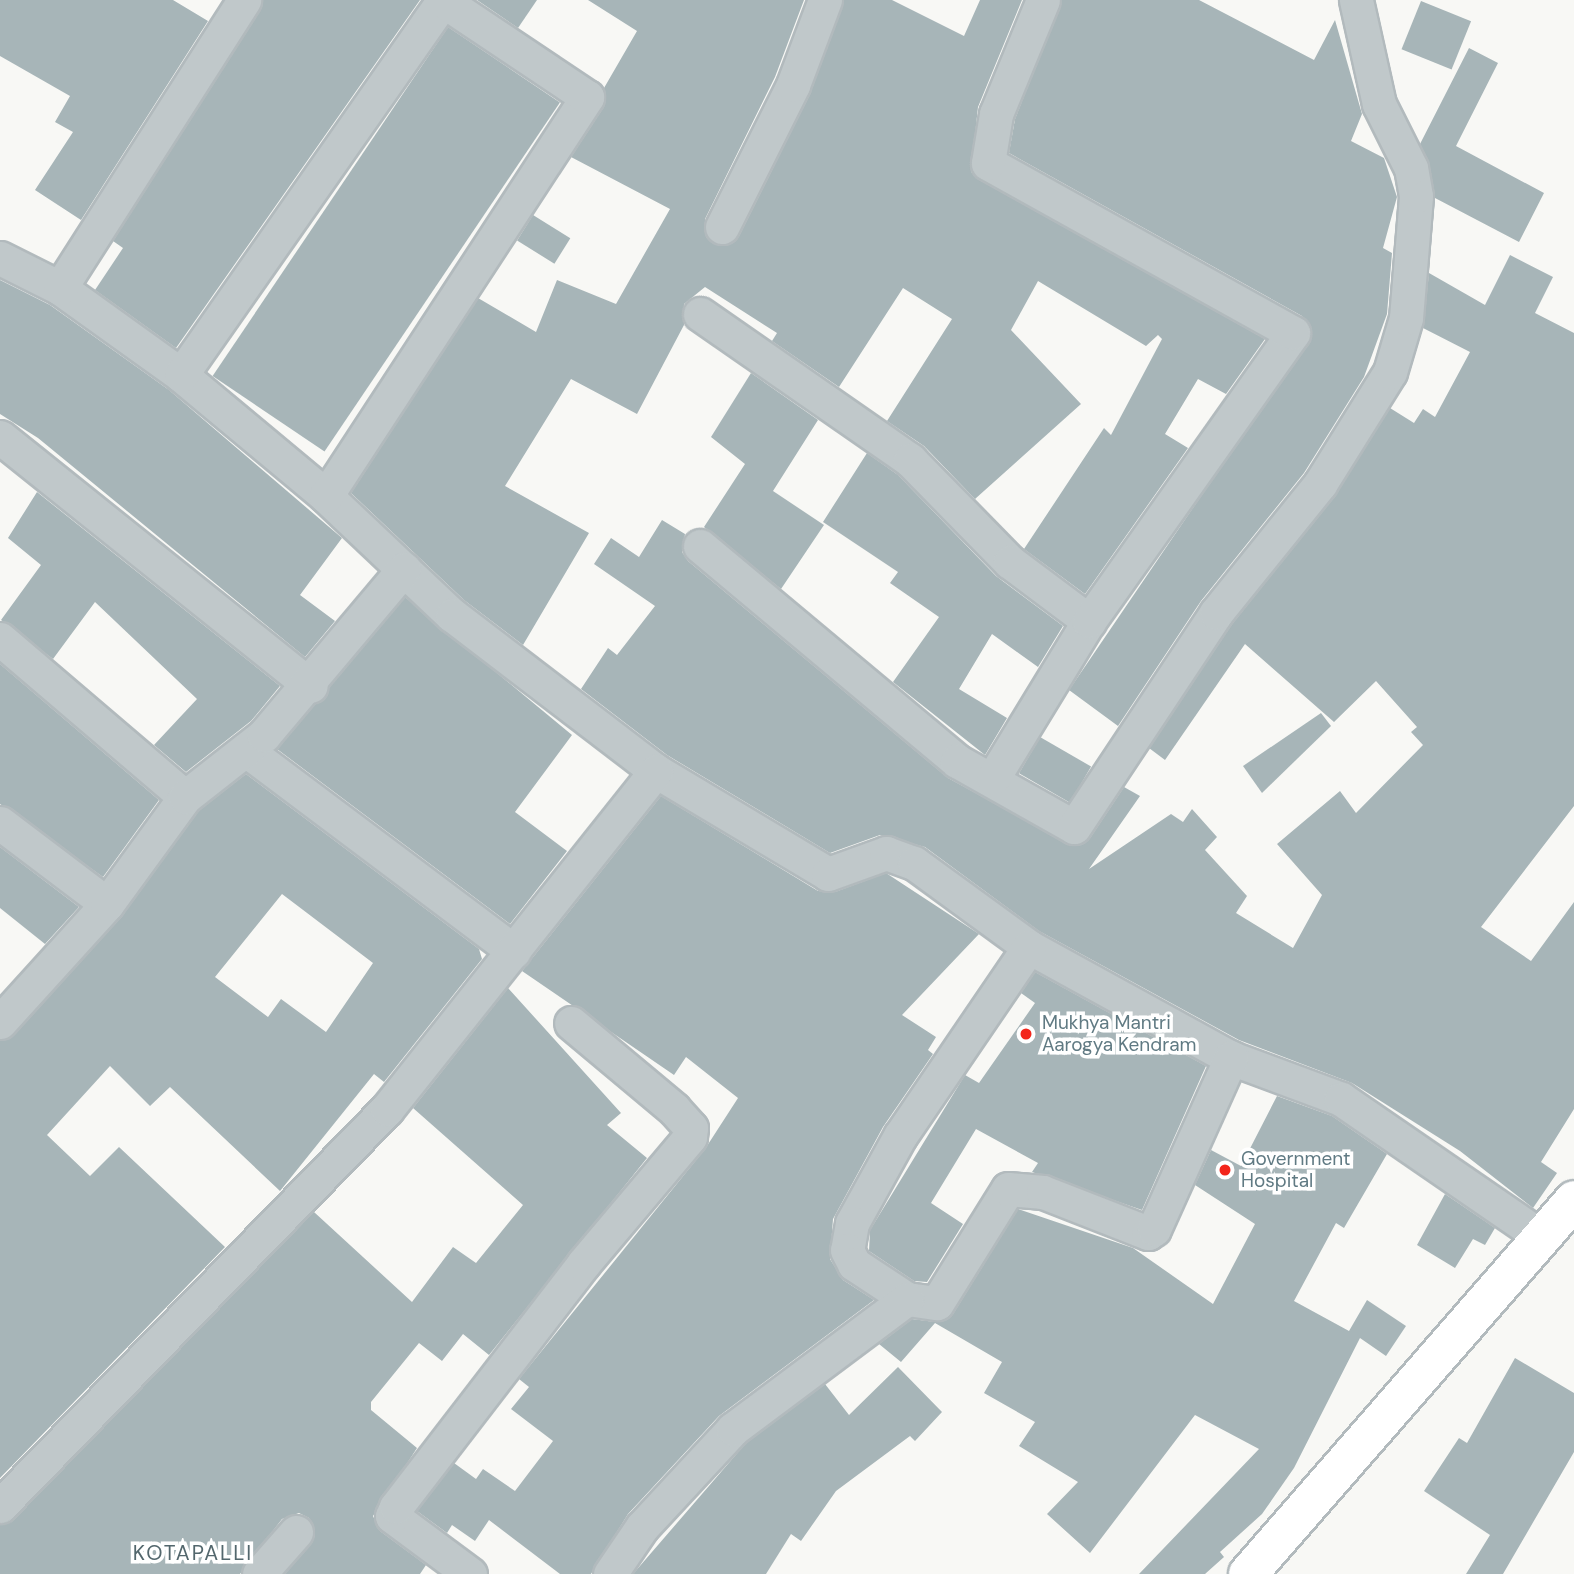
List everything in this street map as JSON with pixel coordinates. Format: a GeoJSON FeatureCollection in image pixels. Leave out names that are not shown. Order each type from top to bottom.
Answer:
{"type":"FeatureCollection","features":[{"type":"Feature","properties":{"kind":"main road"},"geometry":{"type":"LineString","coordinates":[[1248,1574],[1574,1200]]}},
{"type":"Feature","properties":{"kind":"main road"},"geometry":{"type":"LineString","coordinates":[[1220,1574],[1278,1540]]}},
{"type":"Feature","properties":{"kind":"street"},"geometry":{"type":"LineString","coordinates":[[60,288],[244,0]]}},
{"type":"Feature","properties":{"kind":"street"},"geometry":{"type":"LineString","coordinates":[[722,227],[793,85],[825,0]]}},
{"type":"Feature","properties":{"kind":"street"},"geometry":{"type":"LineString","coordinates":[[993,778],[1089,621],[1293,333],[988,163],[996,114],[1043,0]]}},
{"type":"Feature","properties":{"kind":"street"},"geometry":{"type":"LineString","coordinates":[[700,546],[957,761],[993,778],[1074,827],[1216,613],[1321,484],[1390,372],[1406,318],[1416,196],[1411,168],[1379,104],[1356,0]]}},
{"type":"Feature","properties":{"kind":"street"},"geometry":{"type":"LineString","coordinates":[[181,375],[442,1],[587,97],[326,496]]}},
{"type":"Feature","properties":{"kind":"street"},"geometry":{"type":"LineString","coordinates":[[0,258],[60,288],[181,375],[326,496],[404,569],[538,685],[656,771],[828,874],[886,853],[914,863],[1029,947],[1231,1058],[1341,1099],[1542,1237]]}},
{"type":"Feature","properties":{"kind":"street"},"geometry":{"type":"LineString","coordinates":[[700,314],[910,460],[1010,562],[1089,621]]}},
{"type":"Feature","properties":{"kind":"street"},"geometry":{"type":"LineString","coordinates":[[0,437],[311,686]]}},
{"type":"Feature","properties":{"kind":"street"},"geometry":{"type":"LineString","coordinates":[[7,1002],[107,904],[185,797],[246,750],[311,686],[404,569]]}},
{"type":"Feature","properties":{"kind":"street"},"geometry":{"type":"LineString","coordinates":[[0,639],[185,797]]}},
{"type":"Feature","properties":{"kind":"street"},"geometry":{"type":"LineString","coordinates":[[246,750],[514,951]]}},
{"type":"Feature","properties":{"kind":"street"},"geometry":{"type":"LineString","coordinates":[[0,1506],[387,1109],[656,771]]}},
{"type":"Feature","properties":{"kind":"street"},"geometry":{"type":"LineString","coordinates":[[0,823],[107,904]]}},
{"type":"Feature","properties":{"kind":"street"},"geometry":{"type":"LineString","coordinates":[[1029,947],[900,1136],[852,1223],[847,1250],[854,1264],[907,1299],[937,1303],[1008,1189],[1043,1192],[1148,1233],[1154,1229],[1231,1058]]}},
{"type":"Feature","properties":{"kind":"street"},"geometry":{"type":"LineString","coordinates":[[470,1574],[392,1516],[396,1507],[583,1264],[690,1138],[691,1128],[674,1109],[571,1023]]}},
{"type":"Feature","properties":{"kind":"street"},"geometry":{"type":"LineString","coordinates":[[610,1574],[642,1527],[733,1429],[907,1299]]}},
{"type":"Feature","properties":{"kind":"street"},"geometry":{"type":"LineString","coordinates":[[259,1574],[296,1532]]}},
{"type":"Feature","properties":{"kind":"building"},"geometry":{"type":"Polygon","coordinates":[[[0,0],[173,0],[208,21],[81,220],[35,190],[73,132],[55,122],[70,96],[0,56],[0,0]]]}},
{"type":"Feature","properties":{"kind":"building"},"geometry":{"type":"Polygon","coordinates":[[[263,0],[420,0],[176,348],[95,290],[123,248],[113,241],[263,0]]]}},
{"type":"Feature","properties":{"kind":"building"},"geometry":{"type":"Polygon","coordinates":[[[477,0],[537,0],[518,28],[477,0]]]}},
{"type":"Feature","properties":{"kind":"building"},"geometry":{"type":"Polygon","coordinates":[[[588,0],[804,0],[775,77],[705,219],[706,237],[722,246],[739,236],[810,94],[844,0],[892,0],[964,36],[980,0],[1022,0],[978,107],[971,172],[1265,339],[1226,394],[1198,379],[1165,434],[1188,448],[1085,594],[1024,549],[1104,428],[1111,435],[1162,339],[1158,335],[1146,346],[1038,281],[1011,330],[1081,404],[975,499],[924,446],[887,421],[952,319],[903,288],[839,387],[772,341],[777,333],[705,287],[684,304],[684,325],[637,414],[571,379],[505,486],[589,533],[523,645],[464,600],[351,493],[478,298],[536,332],[557,280],[616,304],[670,209],[571,157],[603,108],[604,88],[637,31],[588,0]]]}},
{"type":"Feature","properties":{"kind":"building"},"geometry":{"type":"Polygon","coordinates":[[[1062,0],[1199,0],[1314,60],[1335,20],[1362,114],[1351,141],[1384,158],[1397,197],[1383,248],[1392,253],[1387,314],[1364,377],[1304,473],[1201,601],[1118,726],[1069,690],[1312,333],[1302,316],[1009,153],[1015,119],[1062,0]]]}},
{"type":"Feature","properties":{"kind":"building"},"geometry":{"type":"Polygon","coordinates":[[[1421,1],[1471,21],[1452,69],[1402,49],[1421,1]]]}},
{"type":"Feature","properties":{"kind":"building"},"geometry":{"type":"Polygon","coordinates":[[[448,27],[560,102],[324,452],[213,376],[448,27]]]}},
{"type":"Feature","properties":{"kind":"building"},"geometry":{"type":"Polygon","coordinates":[[[1469,48],[1498,63],[1456,146],[1544,193],[1519,242],[1435,198],[1420,144],[1469,48]]]}},
{"type":"Feature","properties":{"kind":"building"},"geometry":{"type":"Polygon","coordinates":[[[533,215],[570,238],[554,264],[517,240],[533,215]]]}},
{"type":"Feature","properties":{"kind":"building"},"geometry":{"type":"Polygon","coordinates":[[[1510,255],[1553,277],[1535,313],[1574,333],[1574,806],[1481,927],[1531,961],[1574,902],[1574,1109],[1541,1162],[1557,1173],[1533,1208],[1460,1151],[1352,1083],[1239,1040],[1039,931],[925,847],[880,835],[830,853],[667,755],[581,689],[608,648],[617,655],[655,606],[594,564],[611,538],[639,557],[662,520],[685,534],[682,552],[688,561],[948,778],[1073,846],[1090,838],[1124,787],[1140,796],[1089,869],[1171,814],[1183,822],[1192,809],[1217,837],[1205,850],[1247,896],[1236,913],[1293,948],[1322,895],[1277,844],[1340,791],[1356,813],[1423,745],[1411,732],[1417,727],[1376,681],[1334,722],[1245,644],[1165,760],[1149,748],[1232,624],[1336,494],[1390,408],[1414,423],[1423,409],[1435,417],[1470,352],[1423,328],[1429,273],[1485,305],[1510,255]]]}},
{"type":"Feature","properties":{"kind":"building"},"geometry":{"type":"Polygon","coordinates":[[[0,280],[50,305],[169,390],[342,538],[300,595],[335,621],[305,657],[38,438],[0,414],[0,280]]]}},
{"type":"Feature","properties":{"kind":"building"},"geometry":{"type":"Polygon","coordinates":[[[751,373],[818,420],[773,491],[824,525],[781,589],[704,527],[745,464],[711,437],[751,373]]]}},
{"type":"Feature","properties":{"kind":"building"},"geometry":{"type":"Polygon","coordinates":[[[867,453],[898,475],[996,576],[1063,626],[1038,667],[992,634],[959,689],[1007,718],[985,755],[893,682],[939,617],[890,583],[898,572],[823,522],[867,453]]]}},
{"type":"Feature","properties":{"kind":"building"},"geometry":{"type":"Polygon","coordinates":[[[37,492],[280,686],[251,721],[186,772],[154,745],[197,699],[95,602],[53,659],[1,620],[41,565],[8,538],[37,492]]]}},
{"type":"Feature","properties":{"kind":"building"},"geometry":{"type":"Polygon","coordinates":[[[405,597],[572,735],[515,812],[567,851],[510,924],[277,749],[405,597]]]}},
{"type":"Feature","properties":{"kind":"building"},"geometry":{"type":"Polygon","coordinates":[[[0,664],[159,800],[103,877],[0,804],[0,664]]]}},
{"type":"Feature","properties":{"kind":"building"},"geometry":{"type":"Polygon","coordinates":[[[1321,713],[1331,726],[1262,793],[1243,766],[1321,713]]]}},
{"type":"Feature","properties":{"kind":"building"},"geometry":{"type":"Polygon","coordinates":[[[1040,737],[1091,766],[1070,803],[1019,773],[1040,737]]]}},
{"type":"Feature","properties":{"kind":"building"},"geometry":{"type":"Polygon","coordinates":[[[246,774],[479,949],[482,959],[384,1082],[374,1074],[280,1191],[170,1087],[150,1106],[110,1066],[47,1135],[90,1176],[119,1147],[225,1247],[0,1478],[0,1041],[14,1035],[121,917],[199,810],[246,774]],[[282,894],[215,977],[268,1017],[281,999],[326,1032],[373,963],[282,894]]]}},
{"type":"Feature","properties":{"kind":"building"},"geometry":{"type":"Polygon","coordinates":[[[661,796],[818,891],[835,892],[886,873],[979,934],[902,1015],[936,1037],[928,1050],[933,1054],[883,1127],[833,1219],[830,1259],[843,1280],[874,1300],[719,1416],[628,1514],[591,1574],[560,1574],[489,1520],[475,1541],[452,1525],[447,1533],[417,1511],[454,1463],[476,1479],[483,1469],[515,1491],[553,1441],[511,1409],[529,1387],[519,1379],[705,1149],[738,1098],[686,1057],[674,1075],[522,971],[661,796]]]}},
{"type":"Feature","properties":{"kind":"building"},"geometry":{"type":"Polygon","coordinates":[[[0,847],[79,907],[45,944],[0,908],[0,847]]]}},
{"type":"Feature","properties":{"kind":"building"},"geometry":{"type":"Polygon","coordinates":[[[1035,972],[1206,1066],[1142,1210],[1032,1172],[1038,1163],[976,1129],[931,1203],[963,1224],[927,1282],[914,1281],[869,1251],[870,1230],[965,1075],[979,1083],[1035,1003],[1021,993],[1035,972]]]}},
{"type":"Feature","properties":{"kind":"building"},"geometry":{"type":"Polygon","coordinates":[[[508,988],[621,1113],[607,1125],[647,1158],[489,1355],[463,1334],[442,1361],[419,1343],[371,1402],[371,1410],[417,1448],[373,1516],[380,1531],[426,1565],[420,1574],[285,1574],[315,1536],[309,1518],[299,1513],[282,1519],[240,1574],[0,1574],[0,1525],[14,1519],[314,1212],[412,1302],[453,1247],[476,1263],[523,1205],[413,1108],[508,988]]]}},
{"type":"Feature","properties":{"kind":"building"},"geometry":{"type":"Polygon","coordinates":[[[1277,1096],[1332,1116],[1387,1154],[1344,1228],[1336,1223],[1294,1301],[1349,1331],[1367,1300],[1406,1326],[1386,1356],[1360,1338],[1294,1468],[1262,1514],[1220,1552],[1224,1557],[1205,1574],[1139,1574],[1259,1449],[1195,1415],[1090,1553],[1047,1514],[1078,1482],[1019,1446],[1035,1422],[984,1393],[1002,1362],[935,1323],[901,1362],[879,1344],[912,1319],[935,1322],[953,1314],[1018,1209],[1133,1248],[1213,1304],[1255,1224],[1195,1185],[1211,1150],[1241,1166],[1277,1096]]]}},
{"type":"Feature","properties":{"kind":"building"},"geometry":{"type":"Polygon","coordinates":[[[1445,1194],[1495,1228],[1485,1245],[1473,1239],[1455,1268],[1417,1245],[1445,1194]]]}},
{"type":"Feature","properties":{"kind":"building"},"geometry":{"type":"Polygon","coordinates":[[[1515,1358],[1574,1393],[1574,1452],[1503,1574],[1466,1574],[1490,1535],[1424,1491],[1459,1438],[1467,1443],[1515,1358]]]}},
{"type":"Feature","properties":{"kind":"building"},"geometry":{"type":"Polygon","coordinates":[[[898,1367],[942,1412],[915,1441],[910,1436],[836,1491],[801,1541],[791,1534],[766,1574],[633,1574],[746,1443],[825,1384],[849,1415],[898,1367]]]}},
{"type":"Feature","properties":{"kind":"place","name":"Mukhya Mantri Aarogya Kendram"},"geometry":{"type":"Point","coordinates":[1026,1034]}},
{"type":"Feature","properties":{"kind":"place","name":"Government Hospital"},"geometry":{"type":"Point","coordinates":[1225,1170]}},
{"type":"Feature","properties":{"kind":"district","name":"KOTAPALLI"},"geometry":{"type":"Point","coordinates":[193,1553]}}]}
